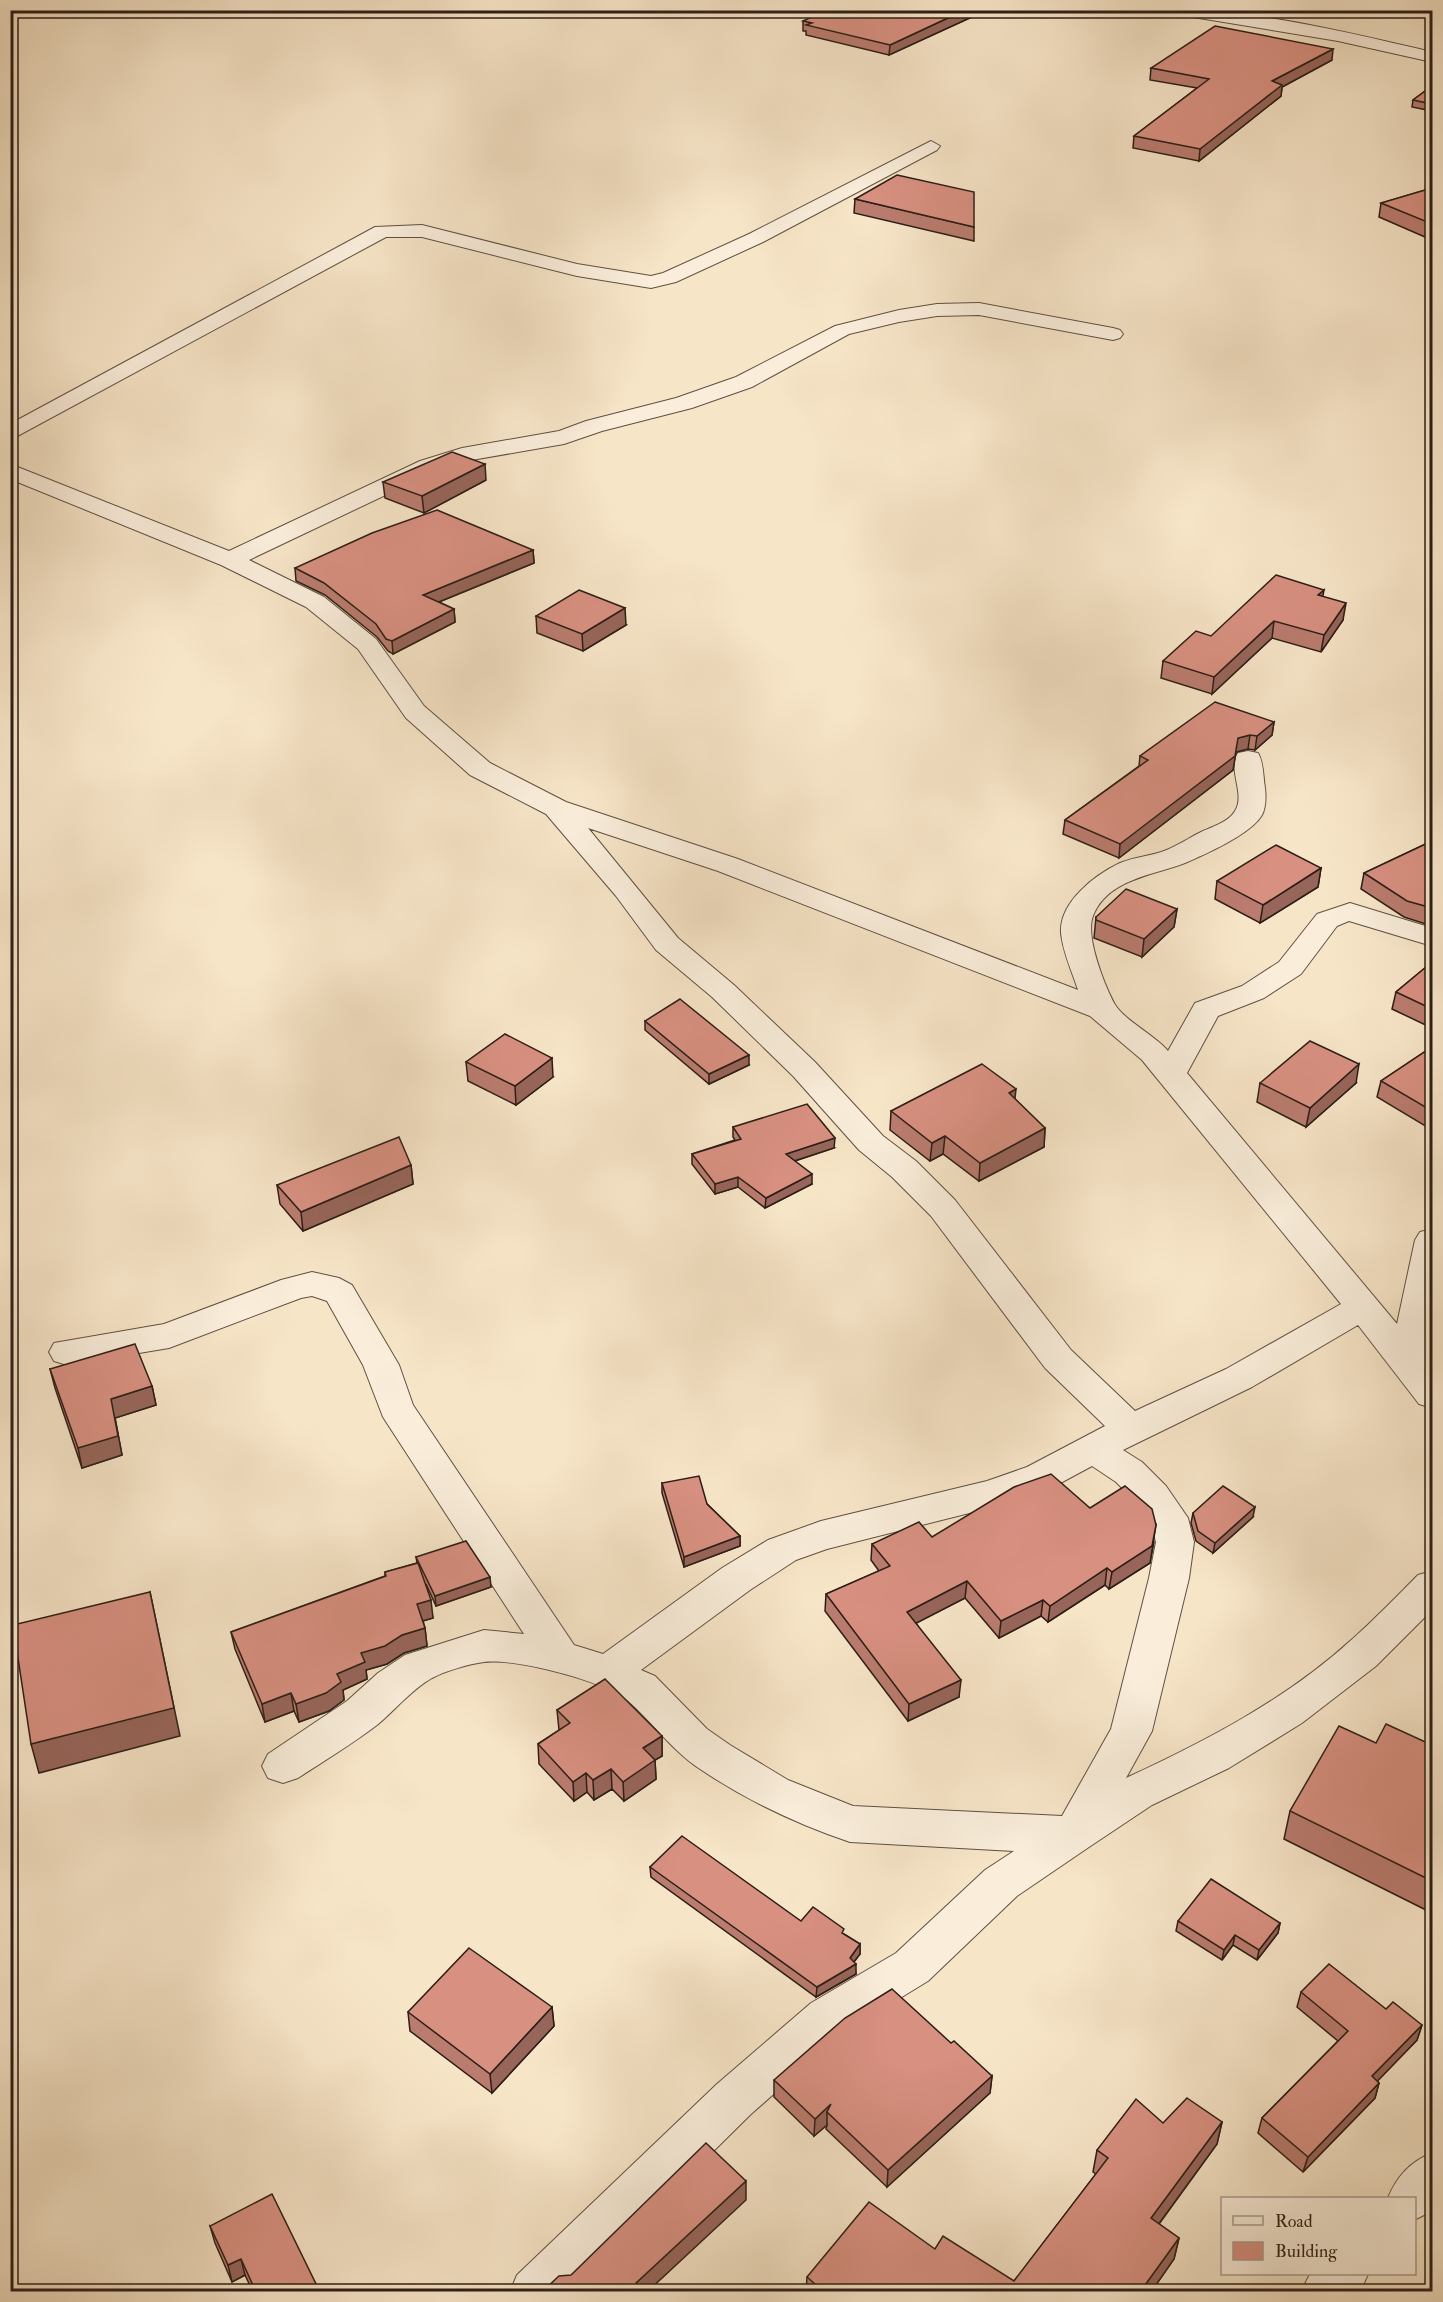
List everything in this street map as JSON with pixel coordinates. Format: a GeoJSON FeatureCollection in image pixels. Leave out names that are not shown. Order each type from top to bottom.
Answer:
{"type":"FeatureCollection","features":[{"type":"Feature","properties":{"kind":"street"},"geometry":{"type":"LineString","coordinates":[[1181,10],[1338,36],[1432,57]]}},
{"type":"Feature","properties":{"kind":"street"},"geometry":{"type":"LineString","coordinates":[[10,433],[382,231],[422,231],[577,270],[651,282],[669,278],[756,238],[931,146]]}},
{"type":"Feature","properties":{"kind":"street"},"geometry":{"type":"LineString","coordinates":[[230,560],[428,466],[473,453],[564,436],[684,403],[744,382],[820,339],[856,325],[937,310],[979,309],[1113,334]]}},
{"type":"Feature","properties":{"kind":"street"},"geometry":{"type":"LineString","coordinates":[[10,471],[230,560],[315,602],[355,632],[377,656],[415,712],[480,769],[556,808],[728,865],[1101,1009],[1153,1053],[1363,1307],[1432,1395]]}},
{"type":"Feature","properties":{"kind":"street"},"geometry":{"type":"LineString","coordinates":[[1101,1009],[1081,956],[1077,931],[1078,916],[1088,900],[1105,884],[1131,869],[1174,856],[1237,825],[1249,813],[1252,800],[1248,759]]}},
{"type":"Feature","properties":{"kind":"street"},"geometry":{"type":"LineString","coordinates":[[556,808],[626,890],[668,944],[723,991],[804,1069],[871,1143],[904,1169],[943,1208],[1058,1359],[1131,1429]]}},
{"type":"Feature","properties":{"kind":"street"},"geometry":{"type":"LineString","coordinates":[[1170,1074],[1206,1010],[1253,992],[1290,968],[1327,920],[1350,912],[1432,937]]}},
{"type":"Feature","properties":{"kind":"street"},"geometry":{"type":"LineString","coordinates":[[1407,1362],[1432,1240]]}},
{"type":"Feature","properties":{"kind":"street"},"geometry":{"type":"LineString","coordinates":[[67,1352],[169,1336],[293,1288],[312,1284],[327,1286],[340,1293],[381,1365],[396,1408],[467,1511],[560,1657]]}},
{"type":"Feature","properties":{"kind":"street"},"geometry":{"type":"LineString","coordinates":[[608,1672],[735,1579],[782,1550],[821,1536],[992,1494],[1040,1477],[1131,1429],[1239,1378],[1363,1307]]}},
{"type":"Feature","properties":{"kind":"street"},"geometry":{"type":"LineString","coordinates":[[1074,1834],[1131,1731],[1169,1578],[1175,1542],[1169,1518],[1153,1496],[1129,1473],[1093,1449]]}},
{"type":"Feature","properties":{"kind":"street"},"geometry":{"type":"LineString","coordinates":[[535,2292],[734,2099],[827,2018],[912,1967],[1001,1883],[1074,1834],[1137,1793],[1214,1756],[1287,1711],[1362,1656],[1432,1586]]}},
{"type":"Feature","properties":{"kind":"street"},"geometry":{"type":"LineString","coordinates":[[283,1766],[362,1713],[392,1685],[419,1666],[484,1646],[512,1648],[560,1657],[608,1672],[641,1688],[692,1741],[715,1757],[773,1792],[850,1824],[957,1831],[1074,1834]]}},
{"type":"Feature","properties":{"kind":"street"},"geometry":{"type":"LineString","coordinates":[[1414,2197],[1432,2176]]}},
{"type":"Feature","properties":{"kind":"street"},"geometry":{"type":"LineString","coordinates":[[1326,2292],[1342,2275]]}},
{"type":"Feature","properties":{"kind":"building"},"geometry":{"type":"Polygon","coordinates":[[[837,10],[965,10],[890,45],[806,25],[812,23],[803,21],[818,14],[834,15],[837,10]]]}},
{"type":"Feature","properties":{"kind":"building"},"geometry":{"type":"Polygon","coordinates":[[[1215,26],[1333,49],[1272,81],[1282,85],[1200,149],[1134,136],[1209,79],[1151,68],[1215,26]]]}},
{"type":"Feature","properties":{"kind":"building"},"geometry":{"type":"Polygon","coordinates":[[[1432,86],[1432,104],[1413,100],[1432,86]]]}},
{"type":"Feature","properties":{"kind":"building"},"geometry":{"type":"Polygon","coordinates":[[[897,175],[974,192],[974,227],[855,199],[897,175]]]}},
{"type":"Feature","properties":{"kind":"building"},"geometry":{"type":"Polygon","coordinates":[[[1432,188],[1432,224],[1381,203],[1432,188]]]}},
{"type":"Feature","properties":{"kind":"building"},"geometry":{"type":"Polygon","coordinates":[[[452,452],[485,464],[422,496],[383,482],[452,452]]]}},
{"type":"Feature","properties":{"kind":"building"},"geometry":{"type":"Polygon","coordinates":[[[437,510],[533,550],[423,595],[454,609],[392,641],[386,639],[376,624],[324,583],[295,568],[372,533],[437,510]]]}},
{"type":"Feature","properties":{"kind":"building"},"geometry":{"type":"Polygon","coordinates":[[[1276,575],[1324,590],[1318,595],[1346,603],[1324,635],[1274,621],[1214,677],[1163,661],[1196,631],[1211,636],[1276,575]]]}},
{"type":"Feature","properties":{"kind":"building"},"geometry":{"type":"Polygon","coordinates":[[[579,590],[625,608],[582,634],[536,616],[579,590]]]}},
{"type":"Feature","properties":{"kind":"building"},"geometry":{"type":"Polygon","coordinates":[[[1215,702],[1274,722],[1257,736],[1238,738],[1235,756],[1120,844],[1065,820],[1148,760],[1140,756],[1215,702]]]}},
{"type":"Feature","properties":{"kind":"building"},"geometry":{"type":"Polygon","coordinates":[[[1432,841],[1432,908],[1407,901],[1364,873],[1432,841]]]}},
{"type":"Feature","properties":{"kind":"building"},"geometry":{"type":"Polygon","coordinates":[[[1276,845],[1321,868],[1263,905],[1217,881],[1276,845]]]}},
{"type":"Feature","properties":{"kind":"building"},"geometry":{"type":"Polygon","coordinates":[[[1126,889],[1177,909],[1144,939],[1096,920],[1096,917],[1126,889]]]}},
{"type":"Feature","properties":{"kind":"building"},"geometry":{"type":"Polygon","coordinates":[[[1432,962],[1432,1009],[1396,992],[1432,962]]]}},
{"type":"Feature","properties":{"kind":"building"},"geometry":{"type":"Polygon","coordinates":[[[680,999],[749,1055],[709,1074],[645,1021],[680,999]]]}},
{"type":"Feature","properties":{"kind":"building"},"geometry":{"type":"Polygon","coordinates":[[[505,1034],[552,1058],[515,1086],[466,1062],[505,1034]]]}},
{"type":"Feature","properties":{"kind":"building"},"geometry":{"type":"Polygon","coordinates":[[[1310,1041],[1359,1064],[1310,1108],[1260,1083],[1310,1041]]]}},
{"type":"Feature","properties":{"kind":"building"},"geometry":{"type":"Polygon","coordinates":[[[1432,1047],[1432,1111],[1381,1081],[1432,1047]]]}},
{"type":"Feature","properties":{"kind":"building"},"geometry":{"type":"Polygon","coordinates":[[[982,1064],[1016,1089],[1009,1093],[1045,1128],[980,1163],[945,1136],[932,1143],[891,1111],[982,1064]]]}},
{"type":"Feature","properties":{"kind":"building"},"geometry":{"type":"Polygon","coordinates":[[[807,1104],[835,1138],[786,1154],[812,1174],[766,1198],[738,1177],[715,1184],[692,1154],[741,1139],[733,1127],[807,1104]]]}},
{"type":"Feature","properties":{"kind":"building"},"geometry":{"type":"Polygon","coordinates":[[[399,1137],[411,1165],[301,1212],[277,1185],[399,1137]]]}},
{"type":"Feature","properties":{"kind":"building"},"geometry":{"type":"Polygon","coordinates":[[[135,1344],[152,1386],[111,1399],[118,1436],[78,1448],[50,1369],[135,1344]]]}},
{"type":"Feature","properties":{"kind":"building"},"geometry":{"type":"Polygon","coordinates":[[[1051,1474],[1090,1508],[1125,1486],[1152,1509],[1156,1525],[1152,1546],[1112,1572],[1107,1568],[1050,1606],[1043,1600],[1001,1621],[967,1581],[907,1612],[961,1680],[909,1704],[826,1594],[890,1566],[872,1544],[919,1522],[932,1537],[1014,1487],[1051,1474]]]}},
{"type":"Feature","properties":{"kind":"building"},"geometry":{"type":"Polygon","coordinates":[[[699,1476],[707,1504],[740,1536],[684,1557],[662,1483],[699,1476]]]}},
{"type":"Feature","properties":{"kind":"building"},"geometry":{"type":"Polygon","coordinates":[[[1223,1486],[1255,1507],[1215,1543],[1198,1531],[1193,1513],[1223,1486]]]}},
{"type":"Feature","properties":{"kind":"building"},"geometry":{"type":"Polygon","coordinates":[[[466,1541],[490,1577],[435,1596],[416,1557],[466,1541]]]}},
{"type":"Feature","properties":{"kind":"building"},"geometry":{"type":"Polygon","coordinates":[[[418,1563],[431,1600],[417,1604],[425,1628],[402,1635],[385,1646],[361,1653],[365,1662],[337,1674],[341,1682],[326,1693],[296,1704],[291,1693],[262,1704],[231,1632],[386,1576],[385,1572],[418,1563]]]}},
{"type":"Feature","properties":{"kind":"building"},"geometry":{"type":"Polygon","coordinates":[[[150,1592],[174,1708],[31,1744],[13,1625],[150,1592]]]}},
{"type":"Feature","properties":{"kind":"building"},"geometry":{"type":"Polygon","coordinates":[[[605,1679],[662,1736],[643,1748],[655,1760],[623,1782],[611,1769],[593,1780],[586,1773],[573,1782],[538,1744],[570,1723],[557,1710],[605,1679]]]}},
{"type":"Feature","properties":{"kind":"building"},"geometry":{"type":"Polygon","coordinates":[[[1386,1724],[1432,1745],[1432,1881],[1290,1811],[1339,1726],[1376,1743],[1386,1724]]]}},
{"type":"Feature","properties":{"kind":"building"},"geometry":{"type":"Polygon","coordinates":[[[682,1836],[801,1921],[813,1907],[844,1929],[842,1933],[860,1944],[850,1958],[856,1964],[817,1987],[650,1867],[682,1836]]]}},
{"type":"Feature","properties":{"kind":"building"},"geometry":{"type":"Polygon","coordinates":[[[1211,1879],[1280,1923],[1259,1950],[1235,1935],[1224,1950],[1178,1921],[1211,1879]]]}},
{"type":"Feature","properties":{"kind":"building"},"geometry":{"type":"Polygon","coordinates":[[[469,1948],[552,2007],[490,2074],[408,2012],[469,1948]]]}},
{"type":"Feature","properties":{"kind":"building"},"geometry":{"type":"Polygon","coordinates":[[[1329,1964],[1386,2009],[1393,2002],[1422,2025],[1372,2076],[1379,2083],[1308,2157],[1262,2118],[1348,2031],[1301,1992],[1329,1964]]]}},
{"type":"Feature","properties":{"kind":"building"},"geometry":{"type":"Polygon","coordinates":[[[892,1989],[951,2043],[954,2041],[992,2076],[888,2170],[827,2112],[831,2104],[815,2119],[774,2080],[845,2018],[892,1989]]]}},
{"type":"Feature","properties":{"kind":"building"},"geometry":{"type":"Polygon","coordinates":[[[1187,2098],[1222,2122],[1151,2218],[1179,2238],[1140,2292],[824,2292],[807,2277],[869,2202],[935,2249],[943,2236],[1014,2281],[1108,2158],[1097,2150],[1136,2099],[1163,2123],[1187,2098]]]}},
{"type":"Feature","properties":{"kind":"building"},"geometry":{"type":"Polygon","coordinates":[[[706,2143],[746,2181],[636,2283],[645,2292],[546,2292],[544,2290],[559,2276],[571,2275],[706,2143]]]}},
{"type":"Feature","properties":{"kind":"building"},"geometry":{"type":"Polygon","coordinates":[[[272,2194],[320,2292],[256,2292],[241,2259],[228,2265],[210,2226],[272,2194]]]}}]}
